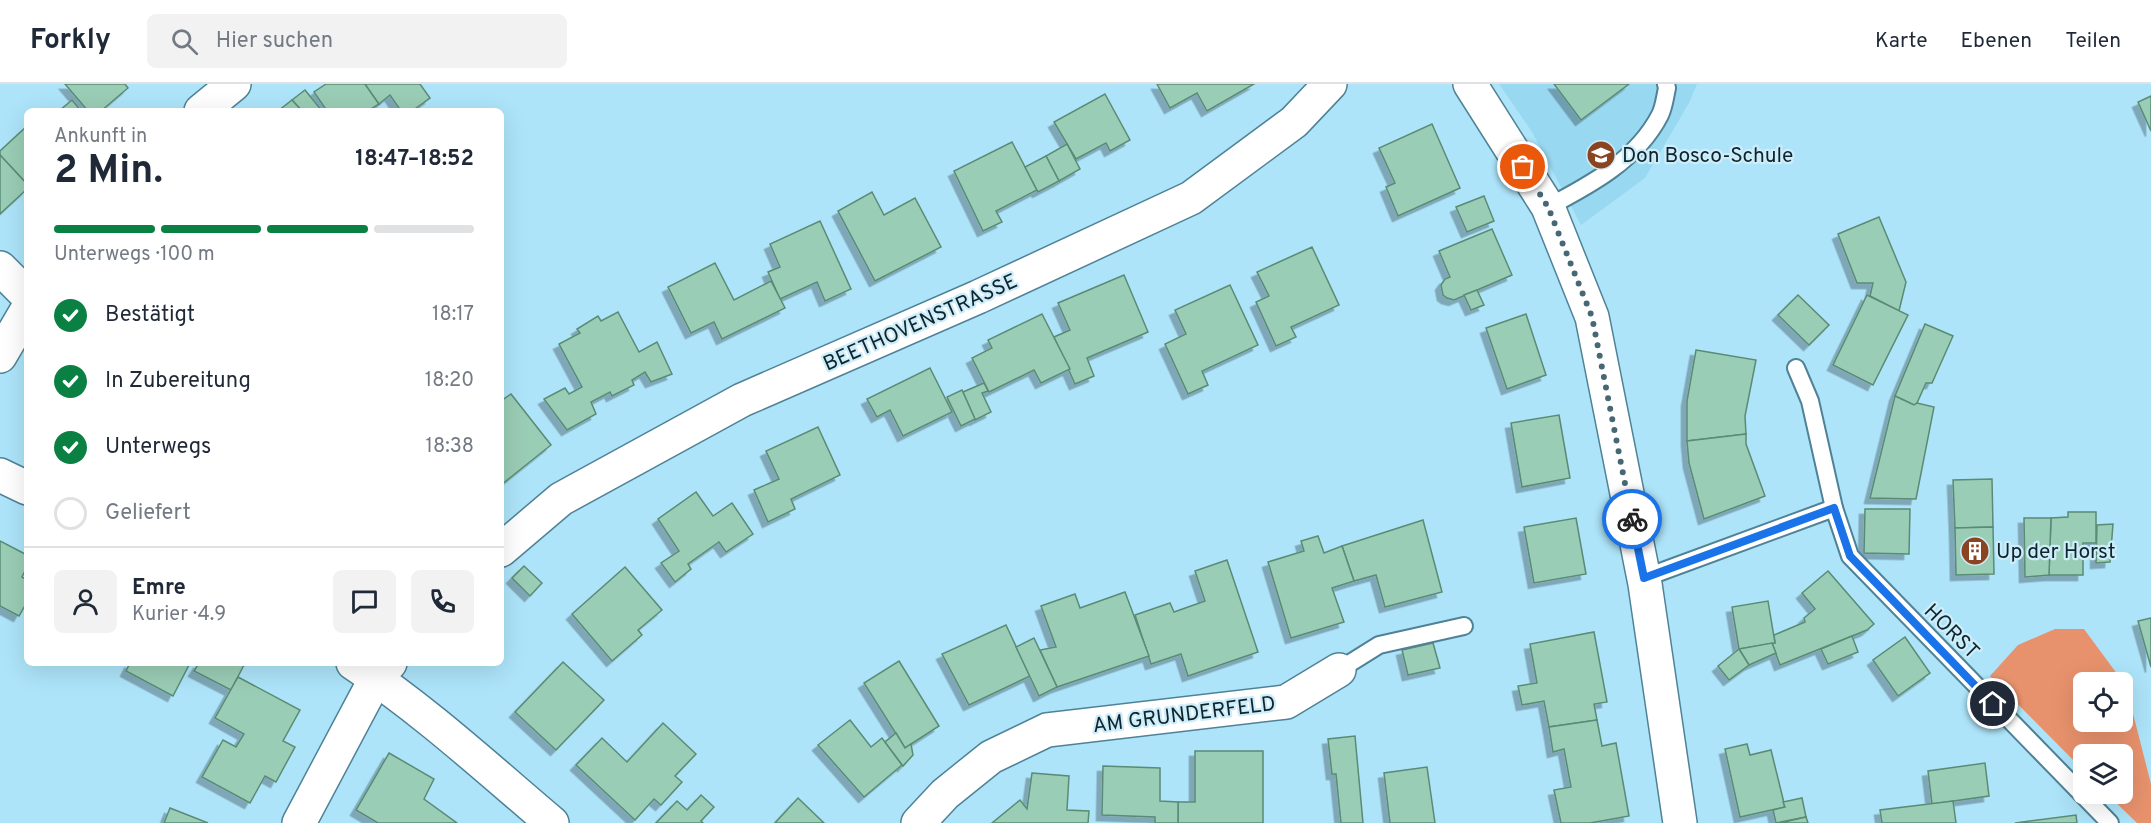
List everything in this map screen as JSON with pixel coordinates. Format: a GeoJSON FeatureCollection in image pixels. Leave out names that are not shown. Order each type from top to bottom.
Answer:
{"type":"FeatureCollection","features":[{"type":"Feature","properties":{"kind":"street"},"geometry":{"type":"LineString","coordinates":[[205,108],[234,84]]}},
{"type":"Feature","properties":{"kind":"street","name":"BEETHOVENSTRASSE"},"geometry":{"type":"LineString","coordinates":[[504,547],[561,499],[742,400],[978,297],[1191,198],[1294,122],[1330,84]]}},
{"type":"Feature","properties":{"kind":"street"},"geometry":{"type":"LineString","coordinates":[[1470,84],[1548,207],[1592,317],[1644,578],[1680,823]]}},
{"type":"Feature","properties":{"kind":"street"},"geometry":{"type":"LineString","coordinates":[[0,268],[24,292]]}},
{"type":"Feature","properties":{"kind":"street"},"geometry":{"type":"LineString","coordinates":[[0,356],[24,315]]}},
{"type":"Feature","properties":{"kind":"street"},"geometry":{"type":"LineString","coordinates":[[0,475],[24,487]]}},
{"type":"Feature","properties":{"kind":"street"},"geometry":{"type":"LineString","coordinates":[[299,823],[373,668],[552,823]]}},
{"type":"Feature","properties":{"kind":"street","name":"AM GRUNDERFELD"},"geometry":{"type":"LineString","coordinates":[[918,823],[945,794],[991,757],[1047,730],[1286,702],[1339,670]]}},
{"type":"Feature","properties":{"kind":"lane"},"geometry":{"type":"LineString","coordinates":[[1548,207],[1585,188],[1622,161],[1646,136],[1661,114],[1666,84]]}},
{"type":"Feature","properties":{"kind":"lane","name":"HORST"},"geometry":{"type":"LineString","coordinates":[[1796,368],[1809,401],[1834,508],[1850,556],[1863,572],[2110,823]]}},
{"type":"Feature","properties":{"kind":"lane"},"geometry":{"type":"LineString","coordinates":[[1644,578],[1834,508]]}},
{"type":"Feature","properties":{"kind":"lane","name":"AM GRUNDERFELD"},"geometry":{"type":"LineString","coordinates":[[1339,670],[1379,645],[1464,626]]}},
{"type":"Feature","properties":{"kind":"shaded area","name":"Don Bosco-Schule"},"geometry":{"type":"Polygon","coordinates":[[[1499,84],[1697,84],[1689,103],[1645,178],[1581,225],[1532,132],[1499,84]]]}},
{"type":"Feature","properties":{"kind":"shaded area"},"geometry":{"type":"Polygon","coordinates":[[[2055,629],[2084,629],[2116,672],[2073,672],[2073,732],[2133,732],[2133,713],[2151,784],[2151,823],[2137,823],[2117,804],[2133,804],[2133,744],[2073,744],[2073,760],[1990,676],[2018,645],[2055,629]]]}},
{"type":"Feature","properties":{"kind":"building"},"geometry":{"type":"Polygon","coordinates":[[[65,84],[125,84],[128,88],[105,108],[85,108],[65,84]]]}},
{"type":"Feature","properties":{"kind":"building"},"geometry":{"type":"Polygon","coordinates":[[[326,84],[365,84],[379,104],[373,108],[325,108],[314,92],[326,84]]]}},
{"type":"Feature","properties":{"kind":"building"},"geometry":{"type":"Polygon","coordinates":[[[365,84],[420,84],[430,98],[416,108],[399,108],[390,95],[379,104],[365,84]]]}},
{"type":"Feature","properties":{"kind":"building"},"geometry":{"type":"Polygon","coordinates":[[[1157,84],[1254,84],[1207,111],[1197,93],[1170,108],[1157,84]]]}},
{"type":"Feature","properties":{"kind":"building"},"geometry":{"type":"Polygon","coordinates":[[[1554,84],[1629,84],[1581,120],[1554,84]]]}},
{"type":"Feature","properties":{"kind":"building"},"geometry":{"type":"Polygon","coordinates":[[[305,90],[320,108],[299,108],[292,100],[305,90]]]}},
{"type":"Feature","properties":{"kind":"building"},"geometry":{"type":"Polygon","coordinates":[[[1105,94],[1130,140],[1110,151],[1106,143],[1076,159],[1054,122],[1105,94]]]}},
{"type":"Feature","properties":{"kind":"building"},"geometry":{"type":"Polygon","coordinates":[[[2151,96],[2151,131],[2138,102],[2151,96]]]}},
{"type":"Feature","properties":{"kind":"building"},"geometry":{"type":"Polygon","coordinates":[[[72,100],[79,108],[63,108],[72,100]]]}},
{"type":"Feature","properties":{"kind":"building"},"geometry":{"type":"Polygon","coordinates":[[[292,100],[299,108],[282,108],[292,100]]]}},
{"type":"Feature","properties":{"kind":"building"},"geometry":{"type":"Polygon","coordinates":[[[1432,124],[1460,188],[1398,216],[1386,187],[1395,183],[1379,148],[1432,124]]]}},
{"type":"Feature","properties":{"kind":"building"},"geometry":{"type":"Polygon","coordinates":[[[24,129],[24,181],[0,155],[0,151],[24,129]]]}},
{"type":"Feature","properties":{"kind":"building"},"geometry":{"type":"Polygon","coordinates":[[[1012,142],[1037,190],[996,211],[1002,222],[983,231],[954,171],[1012,142]]]}},
{"type":"Feature","properties":{"kind":"building"},"geometry":{"type":"Polygon","coordinates":[[[1067,144],[1080,169],[1059,181],[1046,156],[1067,144]]]}},
{"type":"Feature","properties":{"kind":"building"},"geometry":{"type":"Polygon","coordinates":[[[0,155],[24,181],[24,192],[0,214],[0,155]]]}},
{"type":"Feature","properties":{"kind":"building"},"geometry":{"type":"Polygon","coordinates":[[[1046,156],[1059,181],[1038,192],[1025,167],[1046,156]]]}},
{"type":"Feature","properties":{"kind":"building"},"geometry":{"type":"Polygon","coordinates":[[[872,192],[884,215],[915,198],[941,247],[875,281],[838,211],[872,192]]]}},
{"type":"Feature","properties":{"kind":"building"},"geometry":{"type":"Polygon","coordinates":[[[1484,196],[1494,221],[1467,232],[1456,207],[1484,196]]]}},
{"type":"Feature","properties":{"kind":"building"},"geometry":{"type":"Polygon","coordinates":[[[1879,217],[1906,282],[1899,311],[1870,296],[1873,283],[1857,283],[1838,234],[1879,217]]]}},
{"type":"Feature","properties":{"kind":"building"},"geometry":{"type":"Polygon","coordinates":[[[820,221],[851,289],[825,301],[817,282],[780,299],[768,272],[780,267],[770,244],[820,221]]]}},
{"type":"Feature","properties":{"kind":"building"},"geometry":{"type":"Polygon","coordinates":[[[1492,229],[1512,275],[1454,300],[1447,298],[1443,295],[1441,285],[1445,279],[1450,277],[1439,251],[1492,229]]]}},
{"type":"Feature","properties":{"kind":"building"},"geometry":{"type":"Polygon","coordinates":[[[1312,247],[1339,305],[1291,327],[1296,337],[1276,346],[1256,302],[1269,296],[1257,272],[1312,247]]]}},
{"type":"Feature","properties":{"kind":"building"},"geometry":{"type":"Polygon","coordinates":[[[715,263],[734,300],[771,281],[785,308],[722,339],[714,322],[691,333],[668,287],[715,263]]]}},
{"type":"Feature","properties":{"kind":"building"},"geometry":{"type":"Polygon","coordinates":[[[1124,275],[1148,332],[1087,358],[1094,376],[1075,384],[1054,337],[1070,330],[1058,303],[1124,275]]]}},
{"type":"Feature","properties":{"kind":"building"},"geometry":{"type":"Polygon","coordinates":[[[1230,285],[1258,345],[1202,371],[1208,385],[1188,394],[1165,344],[1186,334],[1175,310],[1230,285]]]}},
{"type":"Feature","properties":{"kind":"building"},"geometry":{"type":"Polygon","coordinates":[[[1477,290],[1484,305],[1471,310],[1464,295],[1477,290]]]}},
{"type":"Feature","properties":{"kind":"building"},"geometry":{"type":"Polygon","coordinates":[[[1798,295],[1829,325],[1809,345],[1778,315],[1798,295]]]}},
{"type":"Feature","properties":{"kind":"building"},"geometry":{"type":"Polygon","coordinates":[[[1867,295],[1908,315],[1873,385],[1833,365],[1867,295]]]}},
{"type":"Feature","properties":{"kind":"building"},"geometry":{"type":"Polygon","coordinates":[[[618,312],[639,352],[657,342],[672,374],[651,382],[645,372],[632,380],[634,385],[612,396],[610,392],[591,402],[596,414],[567,430],[544,399],[565,388],[569,394],[582,387],[559,344],[580,333],[577,329],[598,316],[601,321],[618,312]]]}},
{"type":"Feature","properties":{"kind":"building"},"geometry":{"type":"Polygon","coordinates":[[[1042,314],[1070,369],[1041,383],[1034,370],[989,392],[972,358],[992,348],[988,340],[1042,314]]]}},
{"type":"Feature","properties":{"kind":"building"},"geometry":{"type":"Polygon","coordinates":[[[1526,314],[1546,375],[1507,389],[1486,328],[1526,314]]]}},
{"type":"Feature","properties":{"kind":"building"},"geometry":{"type":"Polygon","coordinates":[[[1925,324],[1953,336],[1932,383],[1926,383],[1914,405],[1895,396],[1925,324]]]}},
{"type":"Feature","properties":{"kind":"building"},"geometry":{"type":"Polygon","coordinates":[[[1696,350],[1756,360],[1745,416],[1746,434],[1687,441],[1687,401],[1696,350]]]}},
{"type":"Feature","properties":{"kind":"building"},"geometry":{"type":"Polygon","coordinates":[[[930,368],[952,412],[903,436],[890,410],[877,417],[867,399],[930,368]]]}},
{"type":"Feature","properties":{"kind":"building"},"geometry":{"type":"Polygon","coordinates":[[[984,383],[988,391],[982,393],[991,412],[975,420],[963,392],[984,383]]]}},
{"type":"Feature","properties":{"kind":"building"},"geometry":{"type":"Polygon","coordinates":[[[962,390],[975,419],[961,426],[947,397],[962,390]]]}},
{"type":"Feature","properties":{"kind":"building"},"geometry":{"type":"Polygon","coordinates":[[[511,394],[551,445],[504,483],[504,399],[511,394]]]}},
{"type":"Feature","properties":{"kind":"building"},"geometry":{"type":"Polygon","coordinates":[[[1895,396],[1914,405],[1917,403],[1934,407],[1916,499],[1870,498],[1895,396]]]}},
{"type":"Feature","properties":{"kind":"building"},"geometry":{"type":"Polygon","coordinates":[[[1559,415],[1570,478],[1522,487],[1511,423],[1559,415]]]}},
{"type":"Feature","properties":{"kind":"building"},"geometry":{"type":"Polygon","coordinates":[[[818,427],[840,475],[791,499],[795,509],[768,522],[754,490],[779,479],[766,451],[818,427]]]}},
{"type":"Feature","properties":{"kind":"building"},"geometry":{"type":"Polygon","coordinates":[[[1746,434],[1746,444],[1765,496],[1704,519],[1689,463],[1687,441],[1746,434]]]}},
{"type":"Feature","properties":{"kind":"building"},"geometry":{"type":"Polygon","coordinates":[[[1992,479],[1993,527],[1955,528],[1953,480],[1992,479]]]}},
{"type":"Feature","properties":{"kind":"building"},"geometry":{"type":"Polygon","coordinates":[[[696,492],[713,516],[732,503],[753,534],[726,552],[719,542],[688,564],[691,569],[675,582],[661,563],[679,551],[658,519],[696,492]]]}},
{"type":"Feature","properties":{"kind":"building"},"geometry":{"type":"Polygon","coordinates":[[[1865,509],[1910,509],[1909,554],[1864,553],[1865,509]]]}},
{"type":"Feature","properties":{"kind":"building"},"geometry":{"type":"Polygon","coordinates":[[[2068,512],[2096,512],[2096,543],[2083,543],[2083,575],[2049,575],[2051,518],[2068,517],[2068,512]]]}},
{"type":"Feature","properties":{"kind":"building"},"geometry":{"type":"Polygon","coordinates":[[[1576,518],[1586,574],[1534,583],[1524,527],[1576,518]]]}},
{"type":"Feature","properties":{"kind":"building"},"geometry":{"type":"Polygon","coordinates":[[[2024,518],[2051,518],[2049,575],[2025,577],[2024,518]]]}},
{"type":"Feature","properties":{"kind":"building"},"geometry":{"type":"Polygon","coordinates":[[[1423,520],[1442,592],[1385,607],[1376,575],[1354,581],[1342,546],[1423,520]]]}},
{"type":"Feature","properties":{"kind":"building"},"geometry":{"type":"Polygon","coordinates":[[[2113,524],[2110,562],[2096,563],[2097,525],[2113,524]]]}},
{"type":"Feature","properties":{"kind":"building","name":"Up der Horst"},"geometry":{"type":"Polygon","coordinates":[[[1993,527],[1994,574],[1956,575],[1955,528],[1993,527]]]}},
{"type":"Feature","properties":{"kind":"building"},"geometry":{"type":"Polygon","coordinates":[[[1318,536],[1324,553],[1342,546],[1354,581],[1332,588],[1344,622],[1291,638],[1268,562],[1304,551],[1301,541],[1318,536]]]}},
{"type":"Feature","properties":{"kind":"building"},"geometry":{"type":"Polygon","coordinates":[[[0,541],[24,553],[22,577],[24,578],[24,607],[19,616],[0,606],[0,541]]]}},
{"type":"Feature","properties":{"kind":"building"},"geometry":{"type":"Polygon","coordinates":[[[1227,560],[1258,652],[1188,676],[1181,654],[1151,664],[1135,615],[1170,603],[1174,612],[1205,601],[1195,571],[1227,560]]]}},
{"type":"Feature","properties":{"kind":"building"},"geometry":{"type":"Polygon","coordinates":[[[524,566],[542,583],[530,596],[512,578],[524,566]]]}},
{"type":"Feature","properties":{"kind":"building"},"geometry":{"type":"Polygon","coordinates":[[[625,567],[662,610],[638,630],[642,635],[612,661],[572,614],[625,567]]]}},
{"type":"Feature","properties":{"kind":"building"},"geometry":{"type":"Polygon","coordinates":[[[1828,571],[1874,624],[1867,630],[1780,665],[1772,643],[1775,643],[1774,635],[1805,622],[1804,618],[1815,609],[1802,593],[1828,571]]]}},
{"type":"Feature","properties":{"kind":"building"},"geometry":{"type":"Polygon","coordinates":[[[1125,592],[1149,656],[1057,687],[1040,650],[1056,647],[1041,606],[1075,594],[1080,608],[1125,592]]]}},
{"type":"Feature","properties":{"kind":"building"},"geometry":{"type":"Polygon","coordinates":[[[1768,601],[1775,643],[1739,649],[1732,607],[1768,601]]]}},
{"type":"Feature","properties":{"kind":"building"},"geometry":{"type":"Polygon","coordinates":[[[2151,618],[2151,667],[2138,621],[2151,618]]]}},
{"type":"Feature","properties":{"kind":"building"},"geometry":{"type":"Polygon","coordinates":[[[1006,625],[1030,676],[969,705],[942,654],[1006,625]]]}},
{"type":"Feature","properties":{"kind":"building"},"geometry":{"type":"Polygon","coordinates":[[[1594,632],[1607,702],[1594,704],[1597,720],[1549,727],[1544,701],[1522,705],[1518,686],[1537,683],[1530,644],[1594,632]]]}},
{"type":"Feature","properties":{"kind":"building"},"geometry":{"type":"Polygon","coordinates":[[[1852,636],[1858,652],[1828,664],[1821,649],[1852,636]]]}},
{"type":"Feature","properties":{"kind":"building"},"geometry":{"type":"Polygon","coordinates":[[[1905,637],[1930,673],[1898,696],[1873,660],[1905,637]]]}},
{"type":"Feature","properties":{"kind":"building"},"geometry":{"type":"Polygon","coordinates":[[[1034,638],[1057,687],[1039,696],[1016,647],[1034,638]]]}},
{"type":"Feature","properties":{"kind":"building"},"geometry":{"type":"Polygon","coordinates":[[[1433,643],[1440,668],[1408,675],[1402,650],[1433,643]]]}},
{"type":"Feature","properties":{"kind":"building"},"geometry":{"type":"Polygon","coordinates":[[[1772,643],[1776,653],[1749,665],[1739,649],[1772,643]]]}},
{"type":"Feature","properties":{"kind":"building"},"geometry":{"type":"Polygon","coordinates":[[[1739,649],[1749,665],[1729,680],[1718,666],[1739,649]]]}},
{"type":"Feature","properties":{"kind":"building"},"geometry":{"type":"Polygon","coordinates":[[[899,661],[939,726],[905,748],[864,683],[899,661]]]}},
{"type":"Feature","properties":{"kind":"building"},"geometry":{"type":"Polygon","coordinates":[[[563,662],[604,700],[556,750],[515,712],[563,662]]]}},
{"type":"Feature","properties":{"kind":"building"},"geometry":{"type":"Polygon","coordinates":[[[128,666],[188,666],[173,696],[126,671],[128,666]]]}},
{"type":"Feature","properties":{"kind":"building"},"geometry":{"type":"Polygon","coordinates":[[[197,666],[243,666],[231,690],[194,671],[197,666]]]}},
{"type":"Feature","properties":{"kind":"building"},"geometry":{"type":"Polygon","coordinates":[[[238,677],[300,710],[283,741],[295,747],[276,782],[265,776],[250,803],[202,777],[223,740],[236,747],[244,734],[215,718],[238,677]]]}},
{"type":"Feature","properties":{"kind":"building"},"geometry":{"type":"Polygon","coordinates":[[[850,720],[871,747],[882,738],[902,765],[864,797],[818,745],[850,720]]]}},
{"type":"Feature","properties":{"kind":"building"},"geometry":{"type":"Polygon","coordinates":[[[1597,720],[1602,746],[1616,743],[1629,816],[1590,823],[1561,823],[1554,790],[1571,787],[1564,749],[1553,752],[1549,727],[1597,720]]]}},
{"type":"Feature","properties":{"kind":"building"},"geometry":{"type":"Polygon","coordinates":[[[663,723],[696,754],[675,776],[682,782],[661,805],[654,799],[635,820],[576,765],[602,738],[627,762],[663,723]]]}},
{"type":"Feature","properties":{"kind":"building"},"geometry":{"type":"Polygon","coordinates":[[[896,733],[905,748],[911,744],[913,755],[903,766],[885,742],[896,733]]]}},
{"type":"Feature","properties":{"kind":"building"},"geometry":{"type":"Polygon","coordinates":[[[1355,736],[1363,823],[1341,823],[1336,774],[1332,774],[1328,739],[1355,736]]]}},
{"type":"Feature","properties":{"kind":"building"},"geometry":{"type":"Polygon","coordinates":[[[1747,744],[1750,755],[1771,750],[1785,807],[1740,817],[1725,749],[1747,744]]]}},
{"type":"Feature","properties":{"kind":"building"},"geometry":{"type":"Polygon","coordinates":[[[1195,751],[1263,751],[1263,823],[1178,823],[1178,802],[1195,802],[1195,751]]]}},
{"type":"Feature","properties":{"kind":"building"},"geometry":{"type":"Polygon","coordinates":[[[389,753],[434,779],[424,799],[457,823],[378,823],[356,810],[389,753]]]}},
{"type":"Feature","properties":{"kind":"building"},"geometry":{"type":"Polygon","coordinates":[[[1985,763],[1989,796],[1932,804],[1928,771],[1985,763]]]}},
{"type":"Feature","properties":{"kind":"building"},"geometry":{"type":"Polygon","coordinates":[[[1103,766],[1160,768],[1160,801],[1178,802],[1178,823],[1155,823],[1155,817],[1102,815],[1103,766]]]}},
{"type":"Feature","properties":{"kind":"building"},"geometry":{"type":"Polygon","coordinates":[[[1427,767],[1435,823],[1390,823],[1384,773],[1427,767]]]}},
{"type":"Feature","properties":{"kind":"building"},"geometry":{"type":"Polygon","coordinates":[[[1032,773],[1069,776],[1067,810],[1089,811],[1088,823],[992,823],[1020,800],[1027,809],[1032,773]]]}},
{"type":"Feature","properties":{"kind":"building"},"geometry":{"type":"Polygon","coordinates":[[[701,795],[714,807],[701,821],[703,823],[656,823],[677,801],[687,810],[701,795]]]}},
{"type":"Feature","properties":{"kind":"building"},"geometry":{"type":"Polygon","coordinates":[[[798,798],[824,823],[775,823],[798,798]]]}},
{"type":"Feature","properties":{"kind":"building"},"geometry":{"type":"Polygon","coordinates":[[[1802,798],[1806,817],[1776,823],[1773,810],[1785,807],[1783,802],[1802,798]]]}},
{"type":"Feature","properties":{"kind":"building"},"geometry":{"type":"Polygon","coordinates":[[[1953,801],[1956,823],[1882,823],[1880,810],[1953,801]]]}},
{"type":"Feature","properties":{"kind":"building"},"geometry":{"type":"Polygon","coordinates":[[[170,808],[208,823],[164,823],[170,808]]]}},
{"type":"Feature","properties":{"kind":"building"},"geometry":{"type":"Polygon","coordinates":[[[2076,815],[2077,823],[2015,823],[2076,815]]]}},
{"type":"Feature","properties":{"kind":"building"},"geometry":{"type":"Polygon","coordinates":[[[1806,817],[1808,823],[1780,823],[1806,817]]]}},
{"type":"Feature","properties":{"kind":"way so far"},"geometry":{"type":"LineString","coordinates":[[1523,167],[1548,207],[1592,317],[1632,519]]}},
{"type":"Feature","properties":{"kind":"place","name":"Don Bosco-Schule"},"geometry":{"type":"Point","coordinates":[1601,155]}},
{"type":"Feature","properties":{"kind":"place","name":"Up der Horst"},"geometry":{"type":"Point","coordinates":[1975,551]}},
{"type":"Feature","properties":{"kind":"route"},"geometry":{"type":"LineString","coordinates":[[1632,519],[1644,578],[1834,508],[1850,556],[1993,704]]}}]}
